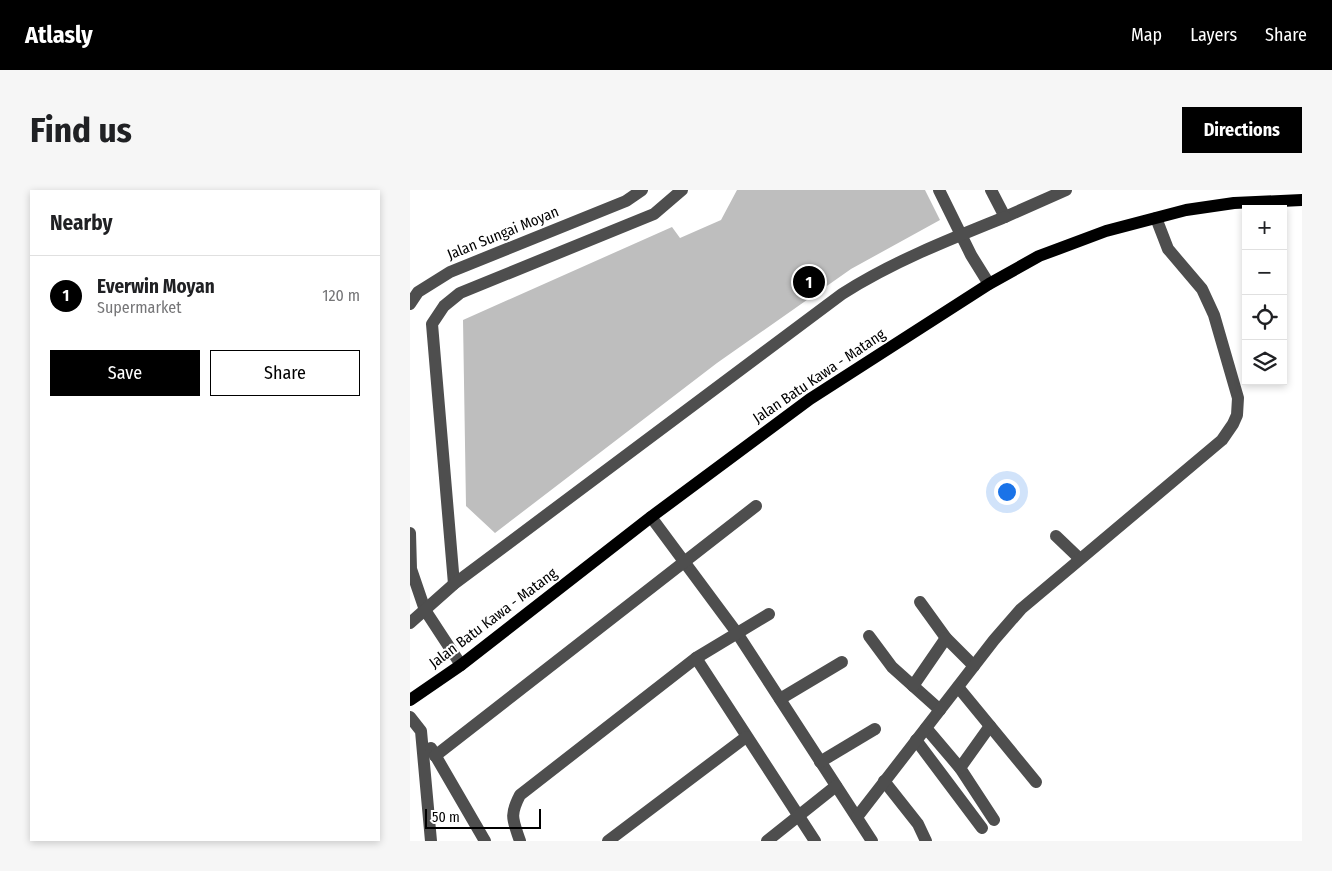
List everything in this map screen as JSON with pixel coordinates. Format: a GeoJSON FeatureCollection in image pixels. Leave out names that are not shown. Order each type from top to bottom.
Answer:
{"type":"FeatureCollection","features":[{"type":"Feature","properties":{"kind":"main road","name":"Jalan Batu Kawa - Matang"},"geometry":{"type":"LineString","coordinates":[[410,700],[461,665],[651,517],[810,399],[989,284],[1039,256],[1106,231],[1186,210],[1234,203],[1302,200]]}},
{"type":"Feature","properties":{"kind":"street","name":"Jalan Sungai Moyan"},"geometry":{"type":"LineString","coordinates":[[410,304],[418,292],[450,272],[626,201],[642,190]]}},
{"type":"Feature","properties":{"kind":"street"},"geometry":{"type":"LineString","coordinates":[[454,584],[432,324],[444,306],[460,293],[654,214],[682,190]]}},
{"type":"Feature","properties":{"kind":"street"},"geometry":{"type":"LineString","coordinates":[[939,190],[971,255],[989,284]]}},
{"type":"Feature","properties":{"kind":"street"},"geometry":{"type":"LineString","coordinates":[[991,190],[1005,217]]}},
{"type":"Feature","properties":{"kind":"street"},"geometry":{"type":"LineString","coordinates":[[410,623],[454,584],[842,294],[877,274],[961,234],[1066,190]]}},
{"type":"Feature","properties":{"kind":"street"},"geometry":{"type":"LineString","coordinates":[[856,817],[1021,609],[1079,558],[1222,440],[1233,424],[1237,415],[1238,398],[1214,315],[1202,290],[1168,249],[1156,218]]}},
{"type":"Feature","properties":{"kind":"street"},"geometry":{"type":"LineString","coordinates":[[435,756],[756,506]]}},
{"type":"Feature","properties":{"kind":"street"},"geometry":{"type":"LineString","coordinates":[[651,517],[737,633],[872,841]]}},
{"type":"Feature","properties":{"kind":"street"},"geometry":{"type":"LineString","coordinates":[[410,533],[411,569],[425,610],[461,665]]}},
{"type":"Feature","properties":{"kind":"street"},"geometry":{"type":"LineString","coordinates":[[1056,536],[1079,558]]}},
{"type":"Feature","properties":{"kind":"street"},"geometry":{"type":"LineString","coordinates":[[920,602],[946,638],[974,666]]}},
{"type":"Feature","properties":{"kind":"street"},"geometry":{"type":"LineString","coordinates":[[520,841],[512,818],[513,809],[520,795],[696,658],[769,614]]}},
{"type":"Feature","properties":{"kind":"street"},"geometry":{"type":"LineString","coordinates":[[869,636],[892,667],[940,710]]}},
{"type":"Feature","properties":{"kind":"street"},"geometry":{"type":"LineString","coordinates":[[913,686],[946,638]]}},
{"type":"Feature","properties":{"kind":"street"},"geometry":{"type":"LineString","coordinates":[[696,658],[815,841]]}},
{"type":"Feature","properties":{"kind":"street"},"geometry":{"type":"LineString","coordinates":[[780,699],[842,662]]}},
{"type":"Feature","properties":{"kind":"street"},"geometry":{"type":"LineString","coordinates":[[958,687],[1036,782]]}},
{"type":"Feature","properties":{"kind":"street"},"geometry":{"type":"LineString","coordinates":[[410,717],[421,731],[485,841]]}},
{"type":"Feature","properties":{"kind":"street"},"geometry":{"type":"LineString","coordinates":[[960,768],[990,726]]}},
{"type":"Feature","properties":{"kind":"street"},"geometry":{"type":"LineString","coordinates":[[926,728],[960,768],[994,820]]}},
{"type":"Feature","properties":{"kind":"street"},"geometry":{"type":"LineString","coordinates":[[820,762],[876,729]]}},
{"type":"Feature","properties":{"kind":"street"},"geometry":{"type":"LineString","coordinates":[[421,731],[431,841]]}},
{"type":"Feature","properties":{"kind":"street"},"geometry":{"type":"LineString","coordinates":[[608,841],[746,737]]}},
{"type":"Feature","properties":{"kind":"street"},"geometry":{"type":"LineString","coordinates":[[916,740],[982,828]]}},
{"type":"Feature","properties":{"kind":"street"},"geometry":{"type":"LineString","coordinates":[[884,782],[918,824],[926,841]]}},
{"type":"Feature","properties":{"kind":"street"},"geometry":{"type":"LineString","coordinates":[[767,841],[836,786]]}},
{"type":"Feature","properties":{"kind":"building"},"geometry":{"type":"Polygon","coordinates":[[[737,190],[925,190],[940,220],[851,269],[717,363],[495,533],[466,506],[463,320],[672,227],[680,238],[721,220],[737,190]]]}},
{"type":"Feature","properties":{"kind":"place","name":"Everwin Moyan"},"geometry":{"type":"Point","coordinates":[809,282]}}]}
